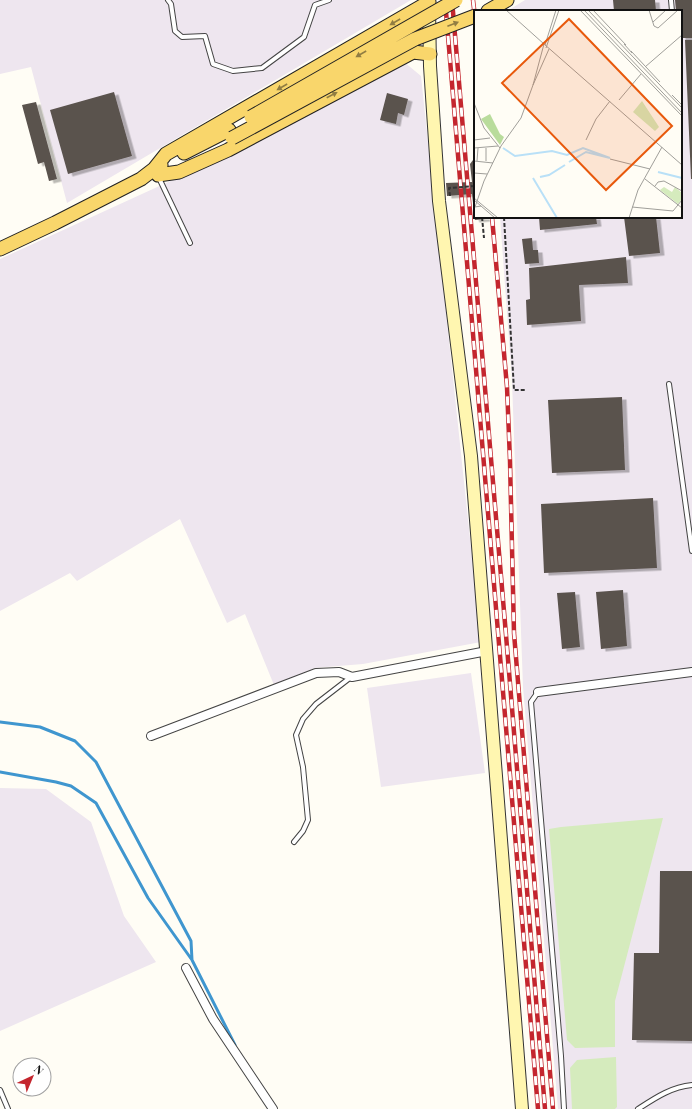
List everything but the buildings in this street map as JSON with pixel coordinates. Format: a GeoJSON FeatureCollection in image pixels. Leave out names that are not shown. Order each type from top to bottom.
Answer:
{"type":"FeatureCollection","features":[{"type":"Feature","properties":{"kind":"main road"},"geometry":{"type":"LineString","coordinates":[[231,134],[456,0]]}},
{"type":"Feature","properties":{"kind":"main road"},"geometry":{"type":"LineString","coordinates":[[490,10],[507,0]]}},
{"type":"Feature","properties":{"kind":"main road"},"geometry":{"type":"LineString","coordinates":[[156,172],[166,154],[428,1],[439,201],[471,456],[522,1109]]}},
{"type":"Feature","properties":{"kind":"main road"},"geometry":{"type":"LineString","coordinates":[[0,249],[156,172],[415,39],[474,16]]}},
{"type":"Feature","properties":{"kind":"main road"},"geometry":{"type":"LineString","coordinates":[[156,172],[179,172],[228,150],[413,52],[430,54]]}},
{"type":"Feature","properties":{"kind":"street"},"geometry":{"type":"LineString","coordinates":[[151,736],[316,673],[339,672],[352,677],[487,651]]}},
{"type":"Feature","properties":{"kind":"street"},"geometry":{"type":"LineString","coordinates":[[538,692],[692,672]]}},
{"type":"Feature","properties":{"kind":"street"},"geometry":{"type":"LineString","coordinates":[[186,968],[213,1019],[273,1109]]}},
{"type":"Feature","properties":{"kind":"lane"},"geometry":{"type":"LineString","coordinates":[[168,0],[171,4],[175,31],[182,37],[205,36],[214,64],[233,71],[262,68],[304,37],[315,5],[329,0]]}},
{"type":"Feature","properties":{"kind":"lane"},"geometry":{"type":"LineString","coordinates":[[671,0],[672,10]]}},
{"type":"Feature","properties":{"kind":"lane"},"geometry":{"type":"LineString","coordinates":[[156,172],[190,243]]}},
{"type":"Feature","properties":{"kind":"lane"},"geometry":{"type":"LineString","coordinates":[[669,384],[692,551]]}},
{"type":"Feature","properties":{"kind":"lane"},"geometry":{"type":"LineString","coordinates":[[294,842],[303,831],[308,820],[303,767],[296,735],[303,719],[316,704],[352,677]]}},
{"type":"Feature","properties":{"kind":"lane"},"geometry":{"type":"LineString","coordinates":[[538,692],[531,702],[564,1109]]}},
{"type":"Feature","properties":{"kind":"lane"},"geometry":{"type":"LineString","coordinates":[[638,1109],[661,1094],[692,1085]]}},
{"type":"Feature","properties":{"kind":"lane"},"geometry":{"type":"LineString","coordinates":[[0,1090],[8,1109]]}},
{"type":"Feature","properties":{"kind":"path"},"geometry":{"type":"LineString","coordinates":[[450,196],[449,188],[474,186]]}},
{"type":"Feature","properties":{"kind":"path"},"geometry":{"type":"LineString","coordinates":[[482,218],[484,238]]}},
{"type":"Feature","properties":{"kind":"path"},"geometry":{"type":"LineString","coordinates":[[504,218],[514,390],[525,390]]}},
{"type":"Feature","properties":{"kind":"shaded area"},"geometry":{"type":"Polygon","coordinates":[[[0,0],[411,0],[67,203],[31,67],[0,74],[0,0]]]}},
{"type":"Feature","properties":{"kind":"shaded area"},"geometry":{"type":"Polygon","coordinates":[[[525,0],[692,0],[692,1109],[558,1109],[523,687],[512,381],[500,218],[682,218],[682,10],[509,10],[525,0]]]}},
{"type":"Feature","properties":{"kind":"shaded area"},"geometry":{"type":"Polygon","coordinates":[[[403,61],[421,76],[481,642],[363,664],[314,668],[276,690],[245,614],[227,623],[180,519],[77,581],[70,573],[0,611],[0,259],[214,161],[403,61]]]}},
{"type":"Feature","properties":{"kind":"shaded area"},"geometry":{"type":"Polygon","coordinates":[[[471,673],[485,773],[381,787],[367,688],[471,673]]]}},
{"type":"Feature","properties":{"kind":"shaded area"},"geometry":{"type":"Polygon","coordinates":[[[0,788],[46,789],[91,822],[124,916],[156,962],[0,1031],[0,788]]]}},
{"type":"Feature","properties":{"kind":"green space"},"geometry":{"type":"Polygon","coordinates":[[[663,818],[615,1001],[615,1047],[575,1048],[567,1040],[549,829],[663,818]]]}},
{"type":"Feature","properties":{"kind":"green space"},"geometry":{"type":"Polygon","coordinates":[[[616,1057],[617,1107],[615,1109],[572,1109],[570,1068],[577,1060],[616,1057]]]}},
{"type":"Feature","properties":{"kind":"waterway"},"geometry":{"type":"LineString","coordinates":[[0,722],[40,727],[75,741],[96,762],[191,941],[192,960]]}},
{"type":"Feature","properties":{"kind":"waterway"},"geometry":{"type":"LineString","coordinates":[[0,772],[71,786],[96,803],[148,898],[192,960],[235,1045]]}},
{"type":"Feature","properties":{"kind":"railway"},"geometry":{"type":"LineString","coordinates":[[445,0],[538,1109]]}},
{"type":"Feature","properties":{"kind":"railway"},"geometry":{"type":"LineString","coordinates":[[452,0],[545,1109]]}},
{"type":"Feature","properties":{"kind":"railway"},"geometry":{"type":"LineString","coordinates":[[473,0],[474,10]]}},
{"type":"Feature","properties":{"kind":"railway"},"geometry":{"type":"LineString","coordinates":[[492,218],[507,387],[514,633],[553,1109]]}}]}
